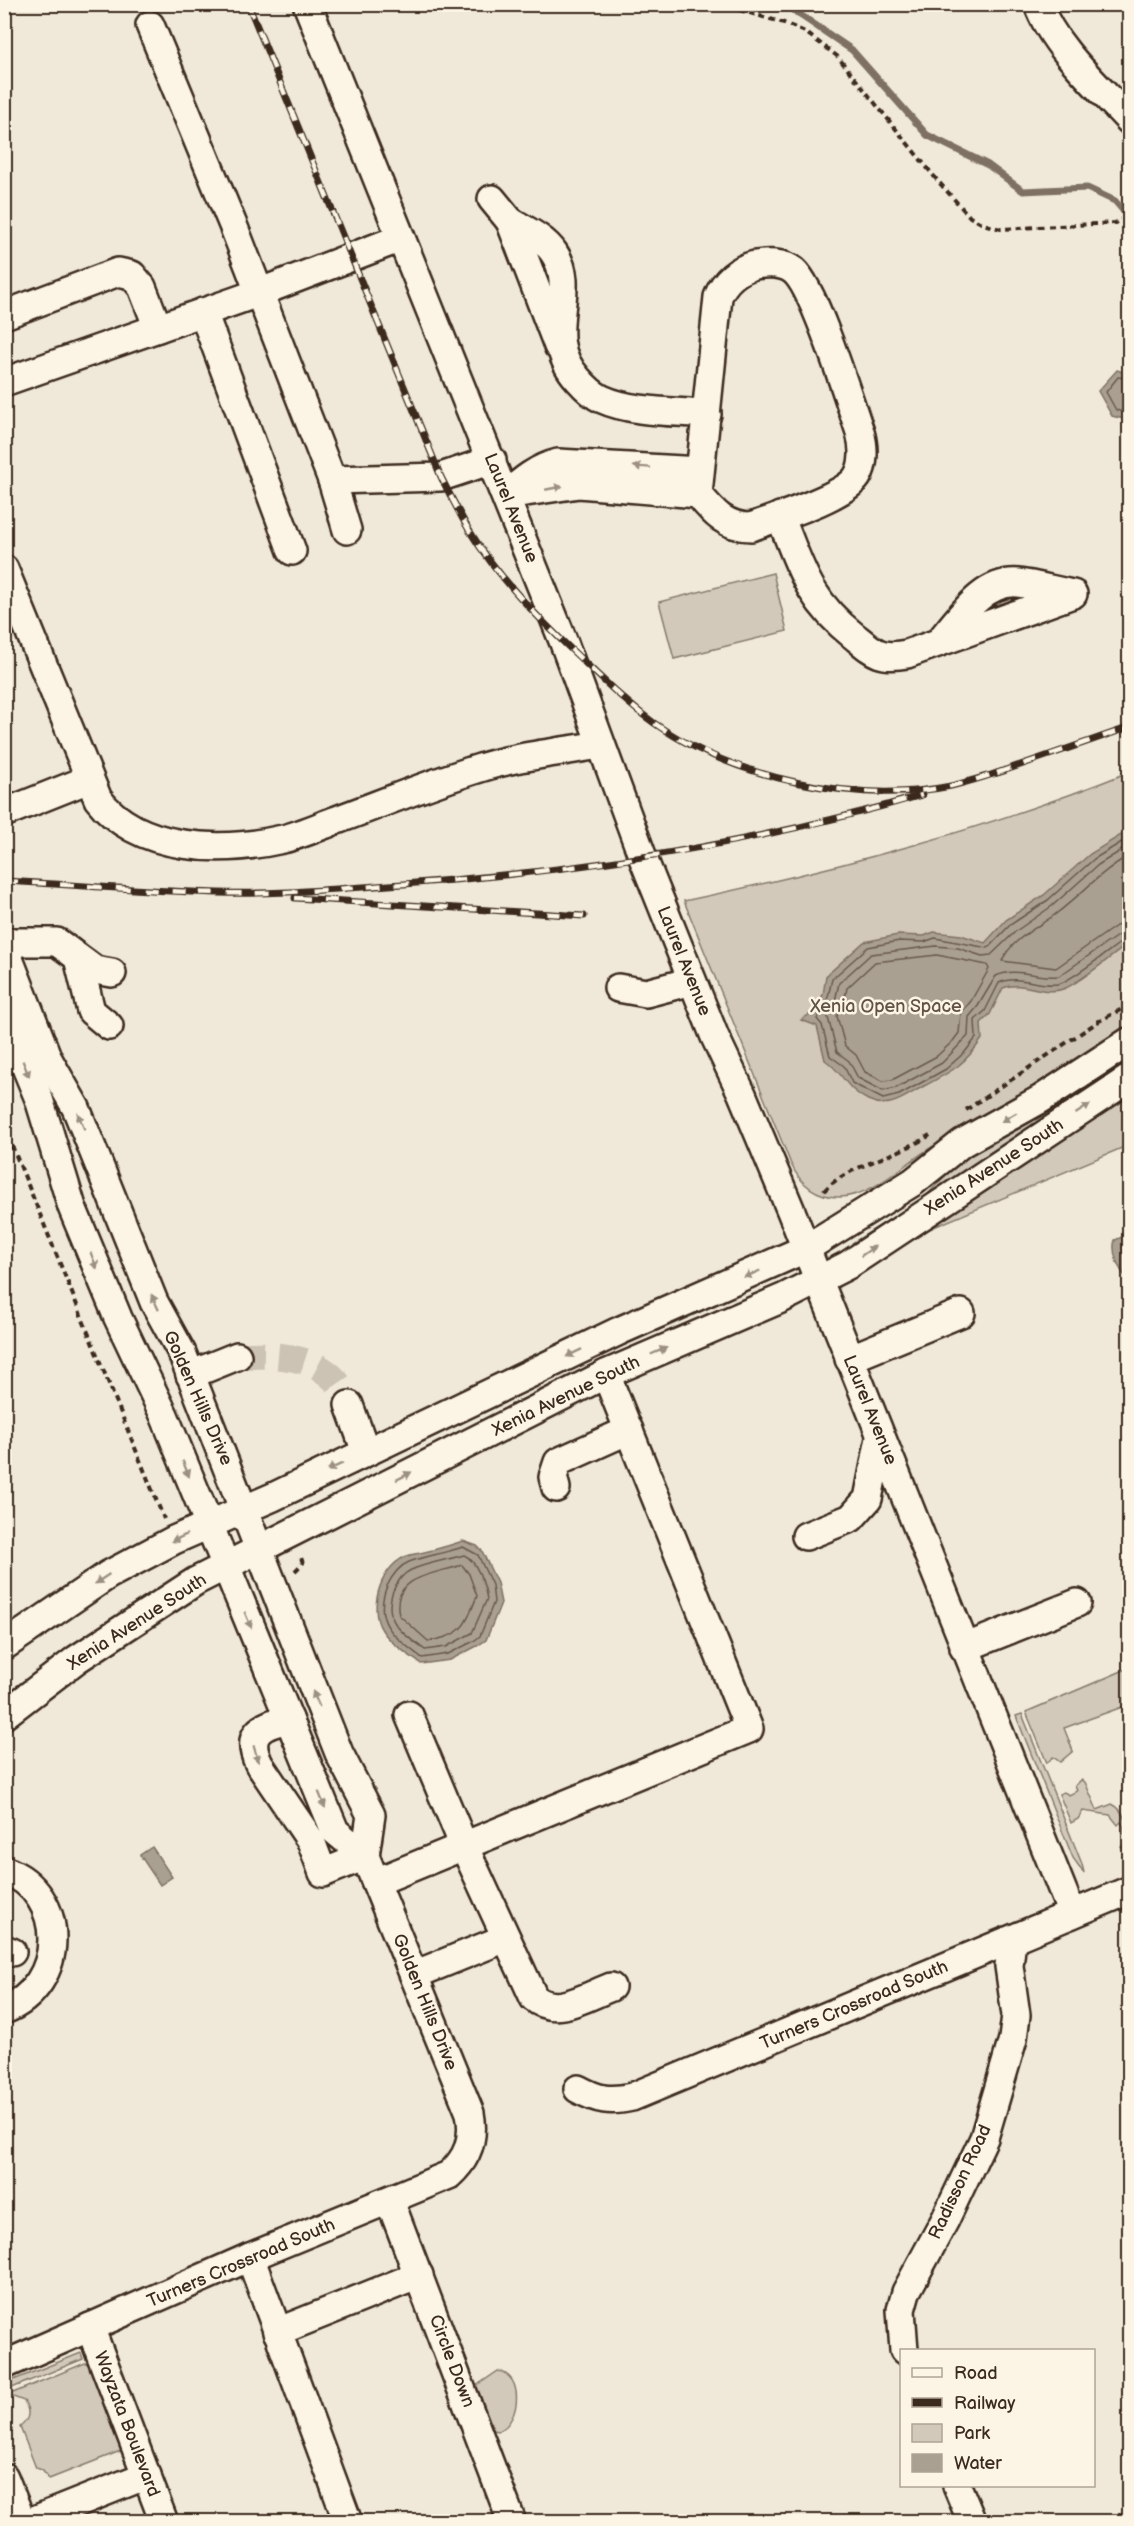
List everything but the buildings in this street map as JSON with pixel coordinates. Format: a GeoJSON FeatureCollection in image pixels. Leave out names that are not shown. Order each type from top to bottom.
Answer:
{"type":"FeatureCollection","features":[{"type":"Feature","properties":{"kind":"street","name":"Laurel Avenue"},"geometry":{"type":"LineString","coordinates":[[307,4],[506,495],[692,981],[742,1094],[1072,1914]]}},
{"type":"Feature","properties":{"kind":"street"},"geometry":{"type":"LineString","coordinates":[[1038,4],[1042,17],[1060,44],[1130,122]]}},
{"type":"Feature","properties":{"kind":"street"},"geometry":{"type":"LineString","coordinates":[[150,25],[235,230],[332,480],[347,530]]}},
{"type":"Feature","properties":{"kind":"street"},"geometry":{"type":"LineString","coordinates":[[492,199],[510,221],[538,238],[553,251],[560,264],[563,282],[558,346],[571,371],[600,399],[617,405],[707,414]]}},
{"type":"Feature","properties":{"kind":"street"},"geometry":{"type":"LineString","coordinates":[[4,382],[258,293],[401,238]]}},
{"type":"Feature","properties":{"kind":"street"},"geometry":{"type":"LineString","coordinates":[[782,265],[793,270],[809,293],[864,445],[857,477],[846,489],[751,527],[738,527],[714,513],[699,482],[707,414],[722,286],[730,278],[750,266],[782,265]]}},
{"type":"Feature","properties":{"kind":"street"},"geometry":{"type":"LineString","coordinates":[[4,315],[118,272],[132,275],[142,287],[158,328]]}},
{"type":"Feature","properties":{"kind":"street"},"geometry":{"type":"LineString","coordinates":[[203,312],[292,550]]}},
{"type":"Feature","properties":{"kind":"street"},"geometry":{"type":"LineString","coordinates":[[332,480],[441,477],[492,460]]}},
{"type":"Feature","properties":{"kind":"street"},"geometry":{"type":"LineString","coordinates":[[506,495],[546,466],[558,463],[699,482]]}},
{"type":"Feature","properties":{"kind":"street"},"geometry":{"type":"LineString","coordinates":[[780,516],[806,580],[820,605],[834,621],[874,652],[886,658],[907,654],[1082,596]]}},
{"type":"Feature","properties":{"kind":"street"},"geometry":{"type":"LineString","coordinates":[[4,569],[98,799],[108,813],[144,834],[175,842],[206,846],[284,839],[481,768],[600,745]]}},
{"type":"Feature","properties":{"kind":"street"},"geometry":{"type":"LineString","coordinates":[[4,813],[89,778]]}},
{"type":"Feature","properties":{"kind":"street"},"geometry":{"type":"LineString","coordinates":[[4,944],[57,942],[95,970],[112,974]]}},
{"type":"Feature","properties":{"kind":"street","name":"Golden Hills Drive"},"geometry":{"type":"LineString","coordinates":[[4,944],[48,1059],[76,1108],[154,1302],[190,1375],[339,1753],[371,1815],[365,1856]]}},
{"type":"Feature","properties":{"kind":"street"},"geometry":{"type":"LineString","coordinates":[[78,958],[91,1011],[109,1026]]}},
{"type":"Feature","properties":{"kind":"street"},"geometry":{"type":"LineString","coordinates":[[617,996],[646,993],[692,981]]}},
{"type":"Feature","properties":{"kind":"street","name":"Golden Hills Drive"},"geometry":{"type":"LineString","coordinates":[[4,1014],[39,1099],[72,1207],[118,1318],[164,1415],[335,1831],[365,1856],[414,1975],[470,2113],[473,2127],[468,2150]]}},
{"type":"Feature","properties":{"kind":"street","name":"Xenia Avenue South"},"geometry":{"type":"LineString","coordinates":[[4,1646],[115,1570],[619,1331],[805,1249],[913,1182],[962,1143],[1041,1099],[1130,1041]]}},
{"type":"Feature","properties":{"kind":"street","name":"Xenia Avenue South"},"geometry":{"type":"LineString","coordinates":[[4,1715],[77,1659],[146,1611],[226,1566],[606,1374],[817,1281],[848,1264],[1130,1078]]}},
{"type":"Feature","properties":{"kind":"street"},"geometry":{"type":"LineString","coordinates":[[849,1359],[960,1313]]}},
{"type":"Feature","properties":{"kind":"street"},"geometry":{"type":"LineString","coordinates":[[190,1375],[237,1356]]}},
{"type":"Feature","properties":{"kind":"street"},"geometry":{"type":"LineString","coordinates":[[376,1882],[749,1729],[606,1374]]}},
{"type":"Feature","properties":{"kind":"street"},"geometry":{"type":"LineString","coordinates":[[349,1404],[366,1452]]}},
{"type":"Feature","properties":{"kind":"street"},"geometry":{"type":"LineString","coordinates":[[556,1488],[553,1477],[558,1462],[629,1430]]}},
{"type":"Feature","properties":{"kind":"street"},"geometry":{"type":"LineString","coordinates":[[807,1536],[851,1518],[868,1499],[880,1438]]}},
{"type":"Feature","properties":{"kind":"street"},"geometry":{"type":"LineString","coordinates":[[964,1648],[1077,1603]]}},
{"type":"Feature","properties":{"kind":"street"},"geometry":{"type":"LineString","coordinates":[[409,1715],[527,1988],[542,2006],[563,2006],[611,1987]]}},
{"type":"Feature","properties":{"kind":"street"},"geometry":{"type":"LineString","coordinates":[[289,1719],[278,1721],[258,1732],[254,1740],[253,1751],[311,1841],[323,1873],[365,1856]]}},
{"type":"Feature","properties":{"kind":"street"},"geometry":{"type":"LineString","coordinates":[[4,1870],[26,1882],[38,1895],[47,1910],[52,1928],[52,1952],[46,1972],[37,1988],[22,2001],[4,2010]]}},
{"type":"Feature","properties":{"kind":"street","name":"Turners Crossroad South"},"geometry":{"type":"LineString","coordinates":[[578,2089],[596,2099],[612,2102],[633,2097],[1130,1890]]}},
{"type":"Feature","properties":{"kind":"street"},"geometry":{"type":"LineString","coordinates":[[414,1975],[506,1938]]}},
{"type":"Feature","properties":{"kind":"street","name":"Radisson Road"},"geometry":{"type":"LineString","coordinates":[[904,2349],[901,2310],[906,2292],[949,2212],[980,2147],[1013,2039],[1016,2015],[1009,1966],[1012,1940]]}},
{"type":"Feature","properties":{"kind":"street","name":"Turners Crossroad South"},"geometry":{"type":"LineString","coordinates":[[4,2364],[250,2257],[390,2201],[448,2175],[463,2161],[468,2150]]}},
{"type":"Feature","properties":{"kind":"street","name":"Circle Down"},"geometry":{"type":"LineString","coordinates":[[390,2201],[512,2522]]}},
{"type":"Feature","properties":{"kind":"street"},"geometry":{"type":"LineString","coordinates":[[250,2257],[348,2522]]}},
{"type":"Feature","properties":{"kind":"street"},"geometry":{"type":"LineString","coordinates":[[278,2332],[420,2275]]}},
{"type":"Feature","properties":{"kind":"street","name":"Wayzata Boulevard"},"geometry":{"type":"LineString","coordinates":[[90,2327],[164,2522]]}},
{"type":"Feature","properties":{"kind":"street"},"geometry":{"type":"LineString","coordinates":[[29,2522],[147,2475]]}},
{"type":"Feature","properties":{"kind":"street"},"geometry":{"type":"LineString","coordinates":[[4,2477],[22,2522]]}},
{"type":"Feature","properties":{"kind":"street"},"geometry":{"type":"LineString","coordinates":[[957,2487],[972,2522]]}},
{"type":"Feature","properties":{"kind":"path"},"geometry":{"type":"LineString","coordinates":[[719,4],[784,22],[805,32],[837,56],[937,180],[970,217],[982,224],[1001,229],[1115,223],[1130,215]]}},
{"type":"Feature","properties":{"kind":"path"},"geometry":{"type":"LineString","coordinates":[[964,1112],[1099,1021],[1130,1005]]}},
{"type":"Feature","properties":{"kind":"path"},"geometry":{"type":"LineString","coordinates":[[4,1126],[166,1525]]}},
{"type":"Feature","properties":{"kind":"path"},"geometry":{"type":"LineString","coordinates":[[825,1191],[841,1177],[901,1152],[936,1131]]}},
{"type":"Feature","properties":{"kind":"path"},"geometry":{"type":"LineString","coordinates":[[295,1571],[303,1563],[299,1551]]}},
{"type":"Feature","properties":{"kind":"green space"},"geometry":{"type":"Polygon","coordinates":[[[773,573],[787,631],[674,659],[659,602],[773,573]]]}},
{"type":"Feature","properties":{"kind":"green space","name":"Xenia Open Space"},"geometry":{"type":"Polygon","coordinates":[[[1129,772],[1129,1033],[1025,1099],[932,1147],[865,1191],[832,1197],[810,1188],[799,1178],[791,1164],[684,901],[797,876],[910,846],[1020,812],[1129,772]]]}},
{"type":"Feature","properties":{"kind":"green space"},"geometry":{"type":"Polygon","coordinates":[[[1129,1050],[1129,1071],[854,1247],[852,1243],[924,1198],[961,1159],[1129,1050]]]}},
{"type":"Feature","properties":{"kind":"green space"},"geometry":{"type":"Polygon","coordinates":[[[1129,1088],[1129,1145],[896,1243],[1129,1088]]]}},
{"type":"Feature","properties":{"kind":"green space"},"geometry":{"type":"Polygon","coordinates":[[[1129,1668],[1129,1716],[1125,1706],[1064,1728],[1073,1751],[1060,1762],[1053,1757],[1047,1763],[1026,1712],[1129,1668]]]}},
{"type":"Feature","properties":{"kind":"green space"},"geometry":{"type":"Polygon","coordinates":[[[1022,1714],[1084,1873],[1073,1858],[1016,1716],[1022,1714]]]}},
{"type":"Feature","properties":{"kind":"green space"},"geometry":{"type":"Polygon","coordinates":[[[1081,1780],[1085,1782],[1097,1810],[1112,1804],[1122,1813],[1128,1833],[1129,1854],[1121,1847],[1127,1842],[1127,1836],[1122,1832],[1124,1828],[1121,1822],[1118,1825],[1110,1815],[1083,1811],[1078,1819],[1071,1823],[1059,1794],[1064,1792],[1069,1795],[1077,1791],[1075,1786],[1081,1780]]]}},
{"type":"Feature","properties":{"kind":"green space"},"geometry":{"type":"Polygon","coordinates":[[[81,2353],[83,2359],[7,2390],[5,2384],[11,2381],[81,2353]]]}},
{"type":"Feature","properties":{"kind":"green space"},"geometry":{"type":"Polygon","coordinates":[[[85,2363],[93,2365],[123,2450],[49,2479],[42,2470],[36,2468],[20,2427],[27,2418],[26,2405],[24,2401],[8,2395],[85,2363]]]}},
{"type":"Feature","properties":{"kind":"green space"},"geometry":{"type":"Polygon","coordinates":[[[498,2371],[506,2374],[516,2389],[512,2418],[499,2431],[493,2430],[476,2386],[498,2371]]]}},
{"type":"Feature","properties":{"kind":"water"},"geometry":{"type":"Polygon","coordinates":[[[1117,370],[1129,374],[1128,420],[1112,416],[1098,391],[1117,370]]]}},
{"type":"Feature","properties":{"kind":"water"},"geometry":{"type":"Polygon","coordinates":[[[1129,830],[1129,943],[1106,961],[1063,989],[1048,991],[1018,986],[1003,988],[990,1014],[981,1023],[982,1039],[970,1055],[951,1071],[891,1103],[876,1103],[860,1095],[825,1060],[817,1026],[801,1020],[813,1012],[823,995],[826,976],[864,942],[898,935],[924,936],[934,932],[961,935],[985,943],[1006,920],[1044,895],[1090,854],[1129,830]]]}},
{"type":"Feature","properties":{"kind":"water"},"geometry":{"type":"Polygon","coordinates":[[[1130,1234],[1129,1280],[1117,1262],[1114,1245],[1115,1240],[1130,1234]]]}},
{"type":"Feature","properties":{"kind":"water"},"geometry":{"type":"Polygon","coordinates":[[[463,1541],[477,1546],[482,1551],[497,1583],[501,1603],[486,1640],[450,1660],[421,1664],[395,1644],[382,1630],[376,1610],[380,1587],[385,1576],[400,1559],[463,1541]]]}},
{"type":"Feature","properties":{"kind":"water"},"geometry":{"type":"Polygon","coordinates":[[[152,1847],[172,1877],[160,1885],[140,1855],[152,1847]]]}},
{"type":"Feature","properties":{"kind":"waterway"},"geometry":{"type":"LineString","coordinates":[[784,4],[852,50],[927,135],[988,165],[1023,191],[1087,188],[1115,201],[1126,214]]}},
{"type":"Feature","properties":{"kind":"waterway"},"geometry":{"type":"LineString","coordinates":[[1126,221],[1130,227]]}},
{"type":"Feature","properties":{"kind":"tunnel"},"geometry":{"type":"LineString","coordinates":[[237,1356],[275,1356],[301,1360],[314,1365],[335,1380],[349,1405]]}},
{"type":"Feature","properties":{"kind":"railway"},"geometry":{"type":"LineString","coordinates":[[248,4],[441,477],[465,524],[492,564],[547,625],[614,690],[654,723],[720,759],[758,772],[836,789],[876,792],[914,791],[951,786],[1004,771]]}},
{"type":"Feature","properties":{"kind":"railway"},"geometry":{"type":"LineString","coordinates":[[997,773],[1130,727]]}},
{"type":"Feature","properties":{"kind":"railway"},"geometry":{"type":"LineString","coordinates":[[4,881],[165,891],[265,893],[535,872],[730,842],[858,813],[922,795]]}},
{"type":"Feature","properties":{"kind":"railway"},"geometry":{"type":"LineString","coordinates":[[295,898],[584,916]]}}]}
